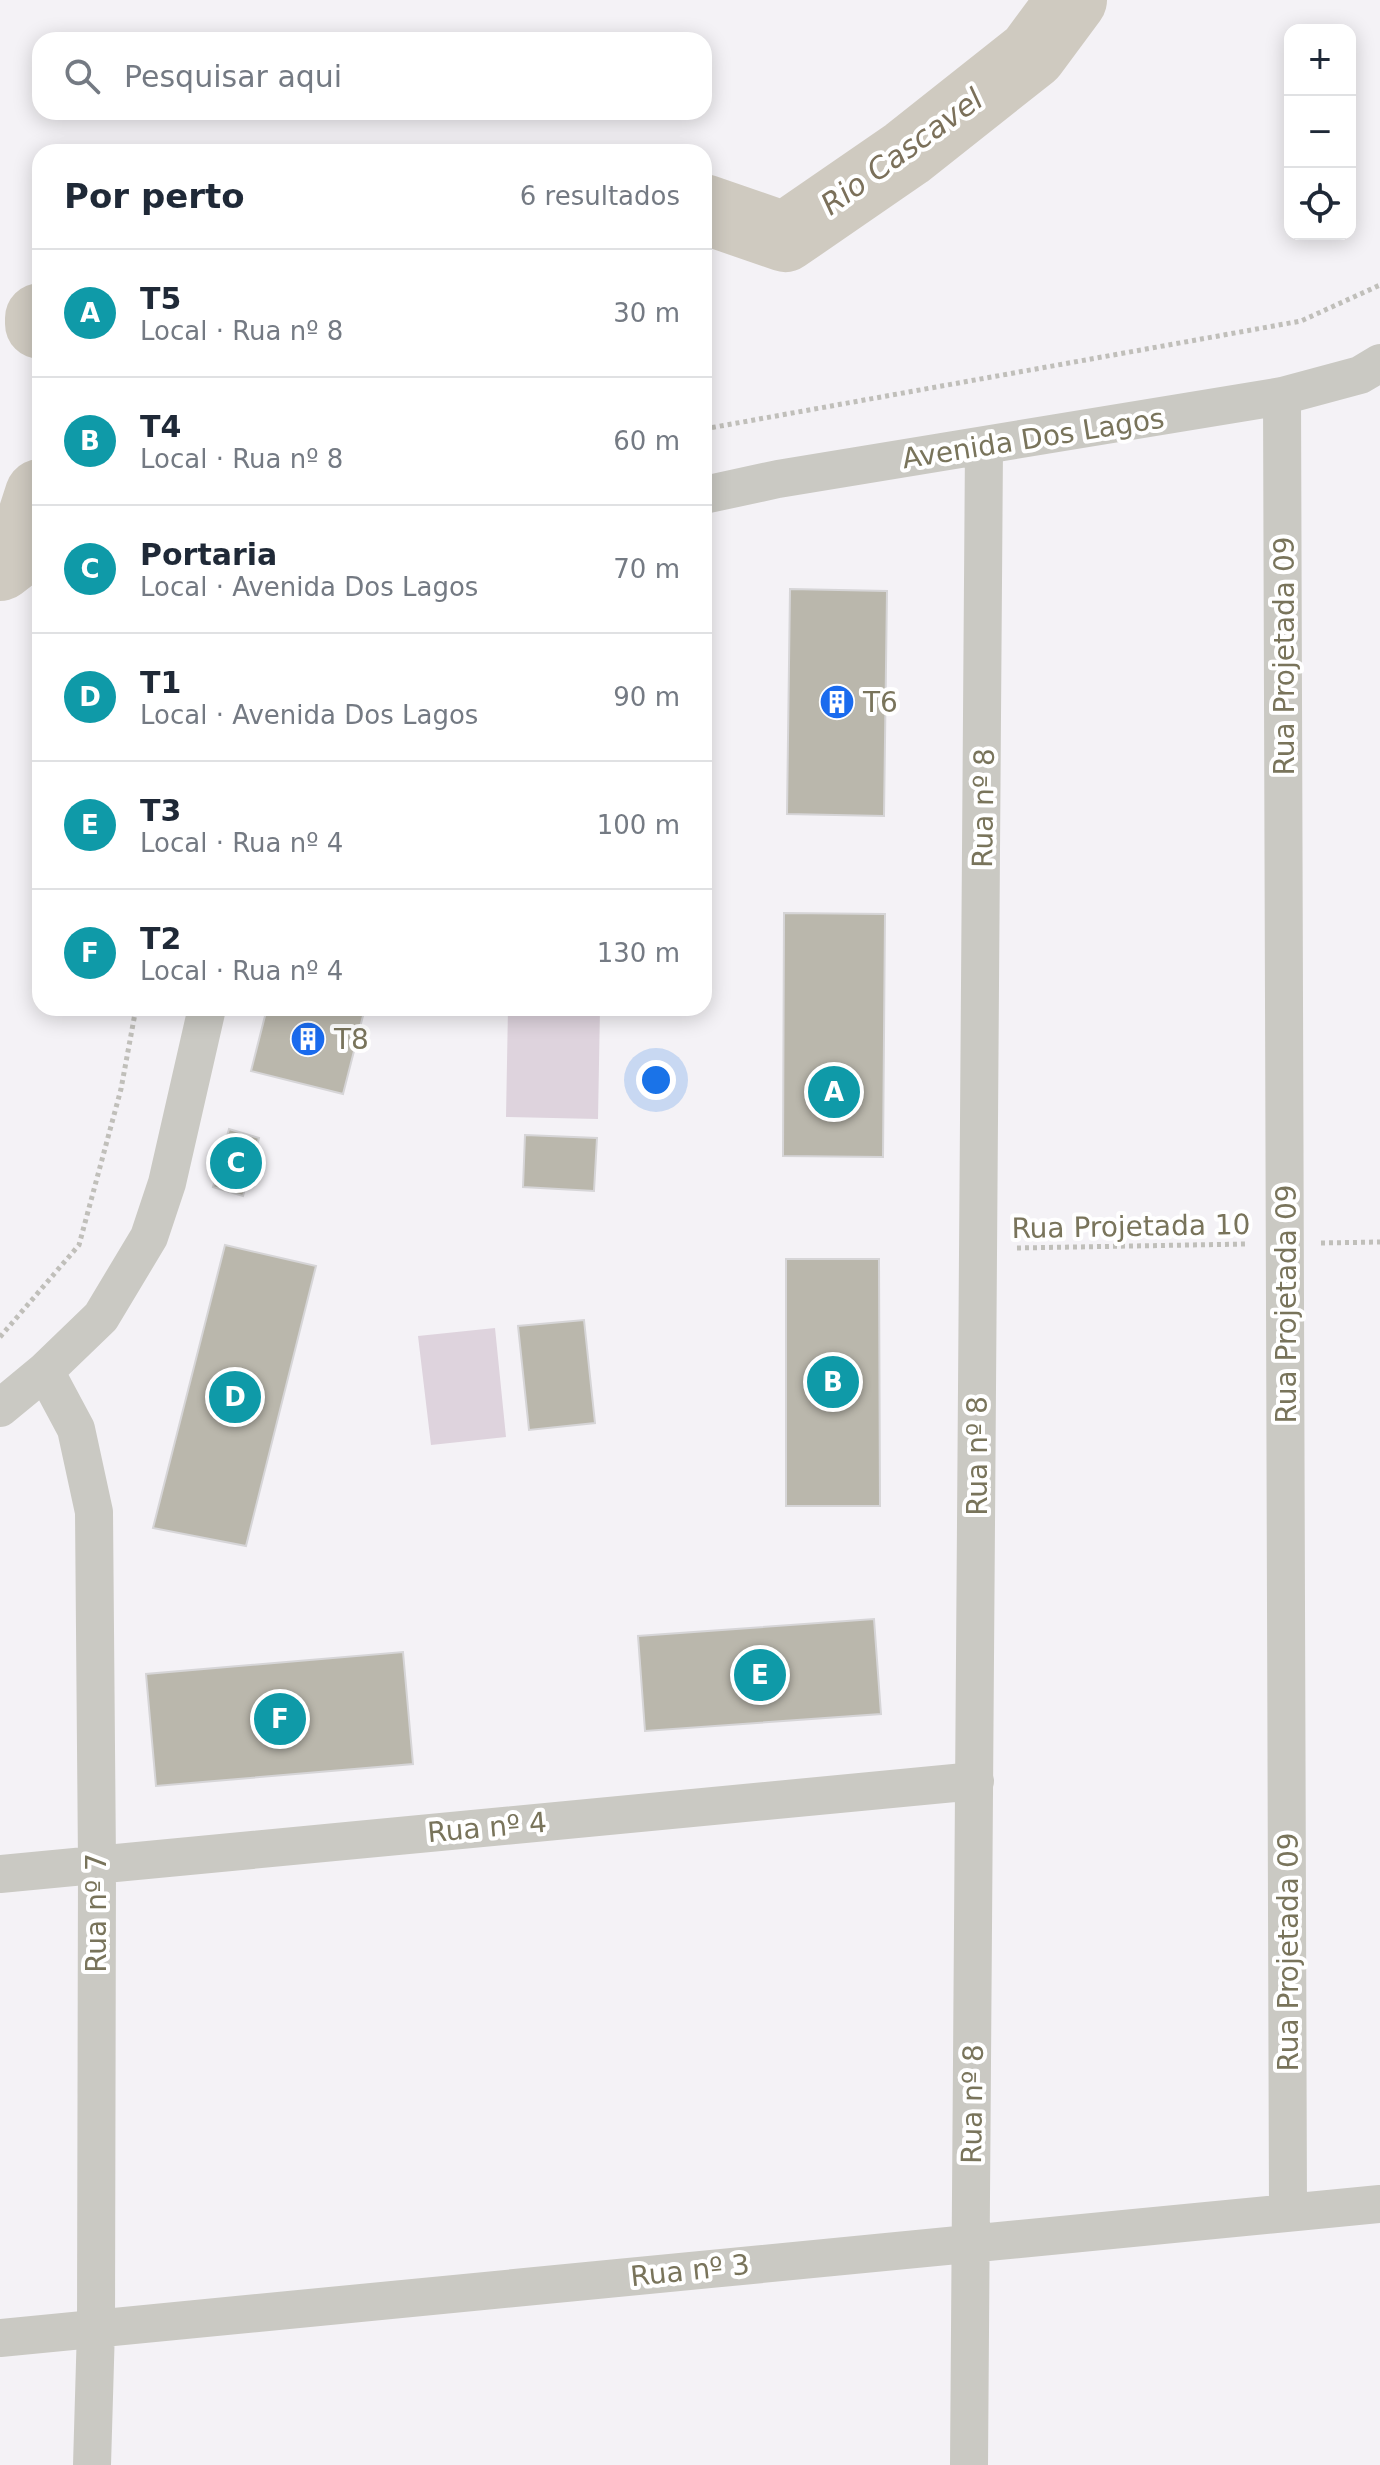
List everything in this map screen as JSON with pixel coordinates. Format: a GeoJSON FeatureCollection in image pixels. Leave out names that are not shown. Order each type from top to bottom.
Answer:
{"type":"FeatureCollection","features":[{"type":"Feature","properties":{"kind":"street","name":"Avenida Dos Lagos"},"geometry":{"type":"LineString","coordinates":[[712,493],[778,479],[1282,396],[1373,372]]}},
{"type":"Feature","properties":{"kind":"street","name":"Rua Projetada 09"},"geometry":{"type":"LineString","coordinates":[[1282,396],[1288,2212]]}},
{"type":"Feature","properties":{"kind":"street","name":"Rua nº 8"},"geometry":{"type":"LineString","coordinates":[[969,2465],[984,447]]}},
{"type":"Feature","properties":{"kind":"street"},"geometry":{"type":"LineString","coordinates":[[0,1408],[45,1371],[101,1317],[149,1237],[167,1183],[205,1016]]}},
{"type":"Feature","properties":{"kind":"street","name":"Rua nº 7"},"geometry":{"type":"LineString","coordinates":[[45,1371],[76,1429],[94,1512],[97,1864],[96,2328],[92,2465]]}},
{"type":"Feature","properties":{"kind":"street","name":"Rua nº 4"},"geometry":{"type":"LineString","coordinates":[[0,1874],[975,1781]]}},
{"type":"Feature","properties":{"kind":"street","name":"Rua nº 3"},"geometry":{"type":"LineString","coordinates":[[0,2338],[1380,2204]]}},
{"type":"Feature","properties":{"kind":"path"},"geometry":{"type":"LineString","coordinates":[[712,428],[1301,321],[1380,285]]}},
{"type":"Feature","properties":{"kind":"path"},"geometry":{"type":"LineString","coordinates":[[0,1337],[79,1245],[121,1089],[135,1016]]}},
{"type":"Feature","properties":{"kind":"path","name":"Rua Projetada 10"},"geometry":{"type":"LineString","coordinates":[[979,1249],[1380,1242]]}},
{"type":"Feature","properties":{"kind":"shaded area"},"geometry":{"type":"Polygon","coordinates":[[[508,1016],[600,1016],[598,1119],[506,1117],[508,1016]]]}},
{"type":"Feature","properties":{"kind":"shaded area"},"geometry":{"type":"Polygon","coordinates":[[[495,1328],[506,1437],[431,1445],[418,1336],[495,1328]]]}},
{"type":"Feature","properties":{"kind":"building","name":"T6"},"geometry":{"type":"Polygon","coordinates":[[[790,589],[887,591],[884,816],[787,814],[790,589]]]}},
{"type":"Feature","properties":{"kind":"building"},"geometry":{"type":"Polygon","coordinates":[[[784,913],[885,914],[883,1157],[783,1156],[784,913]]]}},
{"type":"Feature","properties":{"kind":"building","name":"T8"},"geometry":{"type":"Polygon","coordinates":[[[265,1016],[363,1016],[343,1094],[251,1071],[265,1016]]]}},
{"type":"Feature","properties":{"kind":"building"},"geometry":{"type":"Polygon","coordinates":[[[229,1129],[259,1138],[243,1196],[213,1187],[229,1129]]]}},
{"type":"Feature","properties":{"kind":"building"},"geometry":{"type":"Polygon","coordinates":[[[525,1135],[597,1138],[594,1191],[523,1187],[525,1135]]]}},
{"type":"Feature","properties":{"kind":"building"},"geometry":{"type":"Polygon","coordinates":[[[225,1245],[316,1266],[246,1546],[153,1528],[225,1245]]]}},
{"type":"Feature","properties":{"kind":"building"},"geometry":{"type":"Polygon","coordinates":[[[786,1259],[879,1259],[880,1506],[786,1506],[786,1259]]]}},
{"type":"Feature","properties":{"kind":"building"},"geometry":{"type":"Polygon","coordinates":[[[584,1320],[595,1423],[529,1430],[518,1326],[584,1320]]]}},
{"type":"Feature","properties":{"kind":"building"},"geometry":{"type":"Polygon","coordinates":[[[874,1619],[881,1714],[645,1731],[638,1636],[874,1619]]]}},
{"type":"Feature","properties":{"kind":"building"},"geometry":{"type":"Polygon","coordinates":[[[403,1652],[413,1764],[156,1786],[146,1674],[403,1652]]]}},
{"type":"Feature","properties":{"kind":"waterway","name":"Rio Cascavel"},"geometry":{"type":"LineString","coordinates":[[712,212],[785,237],[907,153],[1032,54],[1072,0]]}},
{"type":"Feature","properties":{"kind":"waterway","name":"Rio Cascavel"},"geometry":{"type":"LineString","coordinates":[[0,566],[22,549],[32,518]]}},
{"type":"Feature","properties":{"kind":"place","name":"T6"},"geometry":{"type":"Point","coordinates":[837,702]}},
{"type":"Feature","properties":{"kind":"place","name":"T8"},"geometry":{"type":"Point","coordinates":[308,1039]}},
{"type":"Feature","properties":{"kind":"place","name":"T5"},"geometry":{"type":"Point","coordinates":[834,1092]}},
{"type":"Feature","properties":{"kind":"place","name":"Portaria"},"geometry":{"type":"Point","coordinates":[236,1163]}},
{"type":"Feature","properties":{"kind":"place","name":"T4"},"geometry":{"type":"Point","coordinates":[833,1382]}},
{"type":"Feature","properties":{"kind":"place","name":"T1"},"geometry":{"type":"Point","coordinates":[235,1397]}},
{"type":"Feature","properties":{"kind":"place","name":"T3"},"geometry":{"type":"Point","coordinates":[760,1675]}},
{"type":"Feature","properties":{"kind":"place","name":"T2"},"geometry":{"type":"Point","coordinates":[280,1719]}}]}
